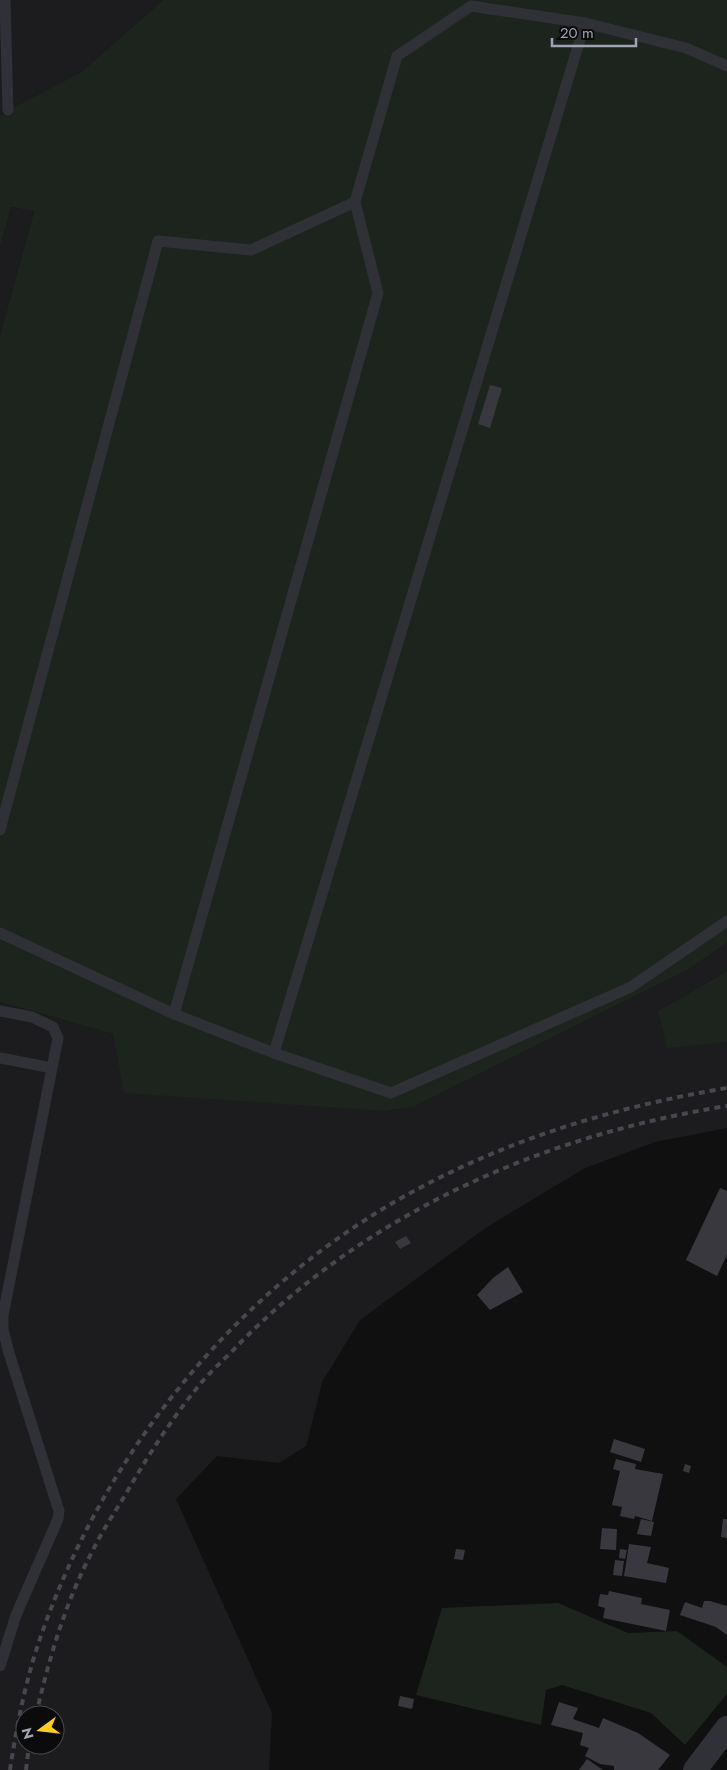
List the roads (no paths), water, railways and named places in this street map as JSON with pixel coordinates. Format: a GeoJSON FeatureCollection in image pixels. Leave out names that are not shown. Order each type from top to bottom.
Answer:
{"type":"FeatureCollection","features":[{"type":"Feature","properties":{"kind":"street"},"geometry":{"type":"LineString","coordinates":[[695,1770],[727,1728]]}},
{"type":"Feature","properties":{"kind":"lane"},"geometry":{"type":"LineString","coordinates":[[5,0],[8,110]]}},
{"type":"Feature","properties":{"kind":"lane"},"geometry":{"type":"LineString","coordinates":[[174,1014],[378,293],[355,202],[397,56],[471,6],[585,23],[686,48],[727,66]]}},
{"type":"Feature","properties":{"kind":"lane"},"geometry":{"type":"LineString","coordinates":[[274,1053],[585,23]]}},
{"type":"Feature","properties":{"kind":"lane"},"geometry":{"type":"LineString","coordinates":[[0,830],[158,241],[252,250],[355,202]]}},
{"type":"Feature","properties":{"kind":"lane"},"geometry":{"type":"LineString","coordinates":[[0,933],[174,1014],[274,1053],[391,1093],[631,987],[727,921]]}},
{"type":"Feature","properties":{"kind":"lane"},"geometry":{"type":"LineString","coordinates":[[0,1011],[32,1017],[53,1027],[58,1038],[3,1315],[3,1330],[9,1352],[56,1496],[58,1519],[16,1615],[0,1666]]}},
{"type":"Feature","properties":{"kind":"lane"},"geometry":{"type":"LineString","coordinates":[[0,1058],[52,1068]]}},
{"type":"Feature","properties":{"kind":"railway"},"geometry":{"type":"LineString","coordinates":[[10,1770],[27,1681],[43,1630],[72,1560],[107,1492],[148,1428],[195,1368],[248,1313],[305,1263],[367,1219],[433,1181],[468,1164],[503,1149],[576,1123],[651,1103],[727,1088]]}},
{"type":"Feature","properties":{"kind":"railway"},"geometry":{"type":"LineString","coordinates":[[38,1705],[52,1652],[82,1571],[99,1538],[142,1467],[170,1424],[201,1383],[239,1344],[290,1297],[345,1255],[403,1218],[464,1186],[527,1159],[592,1137],[659,1119],[727,1106]]}},
{"type":"Feature","properties":{"kind":"railway"},"geometry":{"type":"LineString","coordinates":[[26,1770],[28,1755]]}}]}
